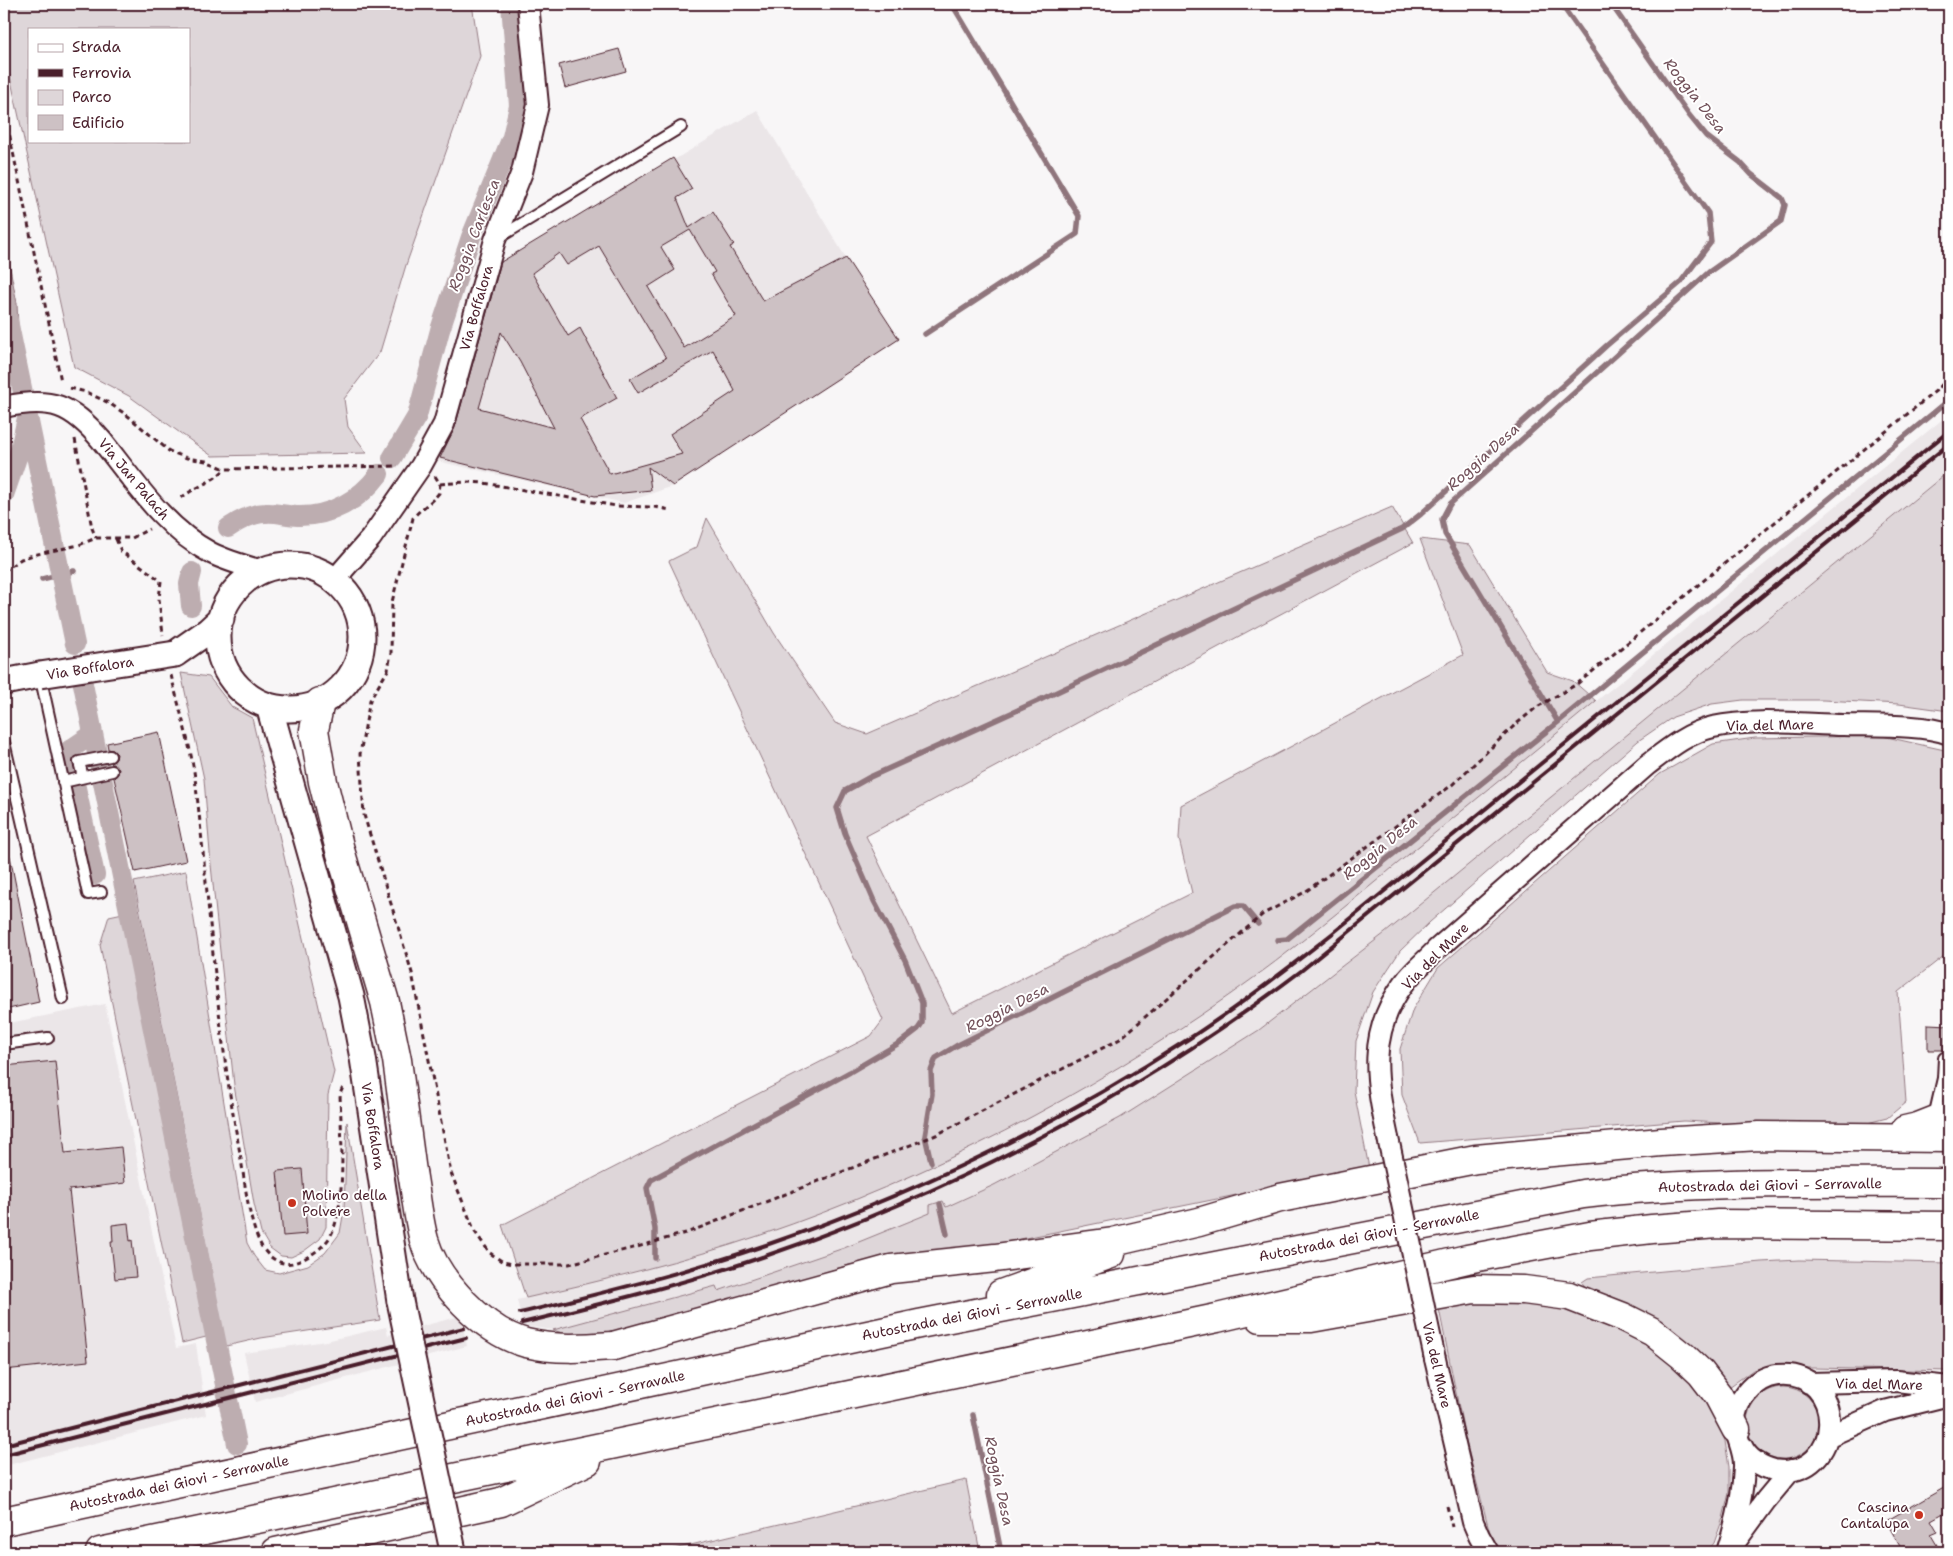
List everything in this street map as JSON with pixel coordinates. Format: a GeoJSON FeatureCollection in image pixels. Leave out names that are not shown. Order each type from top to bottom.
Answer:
{"type":"FeatureCollection","features":[{"type":"Feature","properties":{"kind":"highway"},"geometry":{"type":"LineString","coordinates":[[320,702],[314,730],[323,782],[340,850],[385,1002],[397,1060],[412,1172],[424,1240],[441,1277],[470,1311],[505,1334],[524,1343],[566,1350],[614,1346],[891,1269],[995,1258],[1113,1242],[1199,1222],[1280,1198],[1476,1159],[1660,1142],[1759,1136],[1862,1137],[1944,1122]]}},
{"type":"Feature","properties":{"kind":"highway","name":"Autostrada dei Giovi - Serravalle"},"geometry":{"type":"LineString","coordinates":[[4,1521],[919,1324],[1583,1194],[1647,1187],[1716,1184],[1949,1183]]}},
{"type":"Feature","properties":{"kind":"highway"},"geometry":{"type":"LineString","coordinates":[[919,1324],[1199,1222]]}},
{"type":"Feature","properties":{"kind":"highway"},"geometry":{"type":"LineString","coordinates":[[100,1552],[1217,1318],[1467,1259],[1599,1235],[1718,1224],[1949,1226]]}},
{"type":"Feature","properties":{"kind":"highway"},"geometry":{"type":"LineString","coordinates":[[1217,1318],[1311,1318],[1474,1289],[1524,1290],[1570,1296],[1623,1317],[1653,1332],[1683,1356],[1701,1373],[1718,1395],[1739,1438]]}},
{"type":"Feature","properties":{"kind":"highway"},"geometry":{"type":"LineString","coordinates":[[276,1552],[501,1502],[624,1443]]}},
{"type":"Feature","properties":{"kind":"street","name":"Via Boffalora"},"geometry":{"type":"LineString","coordinates":[[340,586],[342,570],[371,538],[421,466],[444,424],[495,240],[522,172],[538,106],[528,4]]}},
{"type":"Feature","properties":{"kind":"street","name":"Via Jan Palach"},"geometry":{"type":"LineString","coordinates":[[4,407],[29,402],[42,402],[62,407],[81,418],[102,441],[147,498],[181,531],[210,553],[262,571]]}},
{"type":"Feature","properties":{"kind":"street","name":"Via Boffalora"},"geometry":{"type":"LineString","coordinates":[[288,566],[305,567],[322,573],[340,586],[349,596],[357,612],[361,630],[361,647],[356,664],[348,680],[335,693],[320,702],[295,709],[269,706],[245,693],[227,671],[219,647],[221,619],[227,604],[237,589],[262,571],[288,566]]}},
{"type":"Feature","properties":{"kind":"street","name":"Via Boffalora"},"geometry":{"type":"LineString","coordinates":[[4,682],[170,653],[208,631],[221,619]]}},
{"type":"Feature","properties":{"kind":"street","name":"Via Boffalora"},"geometry":{"type":"LineString","coordinates":[[170,653],[204,660],[227,671]]}},
{"type":"Feature","properties":{"kind":"street","name":"Via Boffalora"},"geometry":{"type":"LineString","coordinates":[[269,706],[351,996],[363,1058],[400,1300],[453,1551]]}},
{"type":"Feature","properties":{"kind":"street","name":"Via del Mare"},"geometry":{"type":"LineString","coordinates":[[1488,1552],[1478,1536],[1473,1522],[1435,1359],[1378,1088],[1377,1057],[1379,1040],[1388,1012],[1406,981],[1445,942],[1647,765],[1682,739],[1711,728],[1756,723],[1895,727],[1949,734]]}},
{"type":"Feature","properties":{"kind":"street"},"geometry":{"type":"LineString","coordinates":[[1727,1552],[1741,1505],[1745,1464],[1739,1438],[1735,1418],[1738,1406],[1746,1392],[1765,1378],[1782,1375],[1799,1378],[1809,1383],[1822,1396],[1827,1406],[1830,1418],[1829,1436],[1824,1447],[1812,1461],[1802,1467],[1791,1470],[1774,1470],[1759,1464],[1751,1458],[1739,1438]]}},
{"type":"Feature","properties":{"kind":"street","name":"Via del Mare"},"geometry":{"type":"LineString","coordinates":[[1809,1383],[1896,1381],[1949,1387]]}},
{"type":"Feature","properties":{"kind":"street","name":"Via del Mare"},"geometry":{"type":"LineString","coordinates":[[1829,1436],[1885,1411],[1949,1395]]}},
{"type":"Feature","properties":{"kind":"street"},"geometry":{"type":"LineString","coordinates":[[1727,1552],[1791,1470]]}},
{"type":"Feature","properties":{"kind":"lane"},"geometry":{"type":"LineString","coordinates":[[495,240],[682,127]]}},
{"type":"Feature","properties":{"kind":"lane"},"geometry":{"type":"LineString","coordinates":[[40,675],[88,894],[102,892]]}},
{"type":"Feature","properties":{"kind":"lane"},"geometry":{"type":"LineString","coordinates":[[4,742],[63,999]]}},
{"type":"Feature","properties":{"kind":"lane"},"geometry":{"type":"LineString","coordinates":[[83,777],[79,762],[110,756]]}},
{"type":"Feature","properties":{"kind":"lane"},"geometry":{"type":"LineString","coordinates":[[64,782],[112,771]]}},
{"type":"Feature","properties":{"kind":"lane"},"geometry":{"type":"LineString","coordinates":[[4,1044],[48,1038]]}},
{"type":"Feature","properties":{"kind":"lane"},"geometry":{"type":"LineString","coordinates":[[1944,1122],[1946,1078],[1944,1058],[1949,1058]]}},
{"type":"Feature","properties":{"kind":"path"},"geometry":{"type":"LineString","coordinates":[[4,109],[61,381]]}},
{"type":"Feature","properties":{"kind":"path"},"geometry":{"type":"LineString","coordinates":[[67,388],[86,392],[108,403],[128,416],[169,451],[187,458],[206,461],[225,469],[421,466],[427,468],[436,477],[440,484],[440,493],[419,510],[413,518],[392,602],[391,653],[388,670],[370,700],[360,754],[364,815],[412,973],[452,1172],[475,1232],[490,1253],[503,1262],[512,1264],[569,1264],[688,1232],[933,1135],[1120,1039],[1263,914],[1305,892],[1452,785],[1515,725],[1539,705],[1585,678],[1938,389],[1949,377]]}},
{"type":"Feature","properties":{"kind":"path"},"geometry":{"type":"LineString","coordinates":[[74,438],[92,528],[96,538]]}},
{"type":"Feature","properties":{"kind":"path"},"geometry":{"type":"LineString","coordinates":[[181,498],[198,486],[219,476],[225,469]]}},
{"type":"Feature","properties":{"kind":"path"},"geometry":{"type":"LineString","coordinates":[[440,484],[484,483],[616,506],[654,507],[671,510]]}},
{"type":"Feature","properties":{"kind":"path"},"geometry":{"type":"LineString","coordinates":[[4,571],[22,559],[33,555],[79,545],[96,538],[132,538],[149,528]]}},
{"type":"Feature","properties":{"kind":"path"},"geometry":{"type":"LineString","coordinates":[[116,539],[121,551],[161,581],[159,599],[194,774],[205,865],[215,989],[228,1094],[254,1225],[263,1248],[272,1258],[282,1264],[292,1264],[322,1246],[330,1238],[336,1225],[341,1180],[340,1094],[349,1075],[363,1058]]}},
{"type":"Feature","properties":{"kind":"shaded area"},"geometry":{"type":"Polygon","coordinates":[[[757,110],[867,293],[899,339],[673,486],[624,503],[437,461],[473,328],[491,270],[757,110]]]}},
{"type":"Feature","properties":{"kind":"shaded area"},"geometry":{"type":"Polygon","coordinates":[[[4,238],[17,303],[20,374],[4,333],[4,238]]]}},
{"type":"Feature","properties":{"kind":"shaded area"},"geometry":{"type":"Polygon","coordinates":[[[1949,414],[1949,471],[1385,933],[1259,1030],[1190,1075],[1120,1118],[994,1185],[946,1207],[943,1201],[930,1205],[931,1213],[844,1248],[717,1291],[716,1286],[553,1330],[523,1326],[517,1300],[629,1274],[695,1255],[760,1235],[832,1208],[975,1145],[1098,1080],[1233,993],[1305,938],[1949,414]]]}},
{"type":"Feature","properties":{"kind":"shaded area"},"geometry":{"type":"Polygon","coordinates":[[[105,1004],[176,1348],[196,1344],[206,1415],[4,1466],[4,1024],[105,1004]]]}},
{"type":"Feature","properties":{"kind":"shaded area"},"geometry":{"type":"Polygon","coordinates":[[[461,1316],[467,1346],[255,1402],[244,1353],[326,1341],[386,1327],[388,1335],[461,1316]]]}},
{"type":"Feature","properties":{"kind":"green space"},"geometry":{"type":"Polygon","coordinates":[[[4,4],[472,4],[480,56],[406,265],[380,352],[344,399],[348,427],[367,453],[212,456],[129,396],[74,367],[4,49],[4,4]]]}},
{"type":"Feature","properties":{"kind":"green space"},"geometry":{"type":"Polygon","coordinates":[[[1949,471],[1949,711],[1899,704],[1823,700],[1743,700],[1712,704],[1673,717],[1638,741],[1430,922],[1400,951],[1373,992],[1356,1041],[1354,1091],[1369,1168],[991,1245],[849,1265],[723,1303],[606,1335],[575,1337],[553,1330],[716,1286],[718,1291],[844,1248],[930,1213],[930,1205],[943,1201],[946,1207],[994,1185],[1120,1118],[1259,1030],[1385,933],[1949,471]]]}},
{"type":"Feature","properties":{"kind":"green space"},"geometry":{"type":"Polygon","coordinates":[[[1392,507],[1413,543],[866,836],[952,1013],[1192,893],[1179,839],[1181,805],[1463,655],[1420,539],[1470,545],[1547,672],[1573,681],[1596,701],[1275,962],[1176,1031],[1063,1100],[1005,1131],[885,1188],[761,1235],[674,1262],[526,1298],[502,1225],[871,1036],[883,1020],[669,561],[697,547],[707,518],[774,633],[835,723],[867,734],[1392,507]]]}},
{"type":"Feature","properties":{"kind":"green space"},"geometry":{"type":"Polygon","coordinates":[[[181,673],[209,677],[232,707],[252,718],[334,1072],[328,1095],[326,1227],[320,1239],[304,1251],[291,1257],[281,1256],[270,1248],[261,1233],[254,1204],[234,1085],[204,779],[181,673]]]}},
{"type":"Feature","properties":{"kind":"green space"},"geometry":{"type":"Polygon","coordinates":[[[1882,736],[1949,751],[1949,952],[1898,992],[1906,1102],[1887,1118],[1855,1126],[1777,1126],[1684,1121],[1420,1143],[1402,1095],[1400,1049],[1413,1009],[1438,968],[1660,774],[1713,744],[1755,738],[1882,736]]]}},
{"type":"Feature","properties":{"kind":"green space"},"geometry":{"type":"Polygon","coordinates":[[[186,871],[247,1243],[265,1270],[279,1273],[308,1265],[325,1253],[340,1233],[344,1210],[347,1122],[380,1320],[261,1338],[226,1346],[134,882],[186,871]]]}},
{"type":"Feature","properties":{"kind":"green space"},"geometry":{"type":"Polygon","coordinates":[[[123,913],[210,1336],[182,1343],[100,945],[109,916],[123,913]]]}},
{"type":"Feature","properties":{"kind":"green space"},"geometry":{"type":"Polygon","coordinates":[[[1799,1260],[1949,1263],[1949,1371],[1767,1367],[1753,1370],[1729,1387],[1696,1348],[1670,1328],[1640,1310],[1589,1289],[1582,1282],[1588,1278],[1799,1260]]]}},
{"type":"Feature","properties":{"kind":"green space"},"geometry":{"type":"Polygon","coordinates":[[[1495,1301],[1552,1303],[1637,1334],[1700,1384],[1714,1412],[1725,1441],[1729,1467],[1729,1493],[1723,1518],[1714,1543],[1707,1552],[1501,1552],[1490,1533],[1466,1442],[1438,1304],[1495,1301]]]}},
{"type":"Feature","properties":{"kind":"green space"},"geometry":{"type":"Polygon","coordinates":[[[1783,1387],[1797,1390],[1809,1397],[1816,1409],[1819,1423],[1816,1437],[1809,1449],[1797,1456],[1783,1459],[1769,1456],[1757,1449],[1750,1437],[1747,1423],[1750,1409],[1757,1397],[1769,1390],[1783,1387]]]}},
{"type":"Feature","properties":{"kind":"green space"},"geometry":{"type":"Polygon","coordinates":[[[966,1480],[980,1552],[661,1552],[966,1480]]]}},
{"type":"Feature","properties":{"kind":"building"},"geometry":{"type":"Polygon","coordinates":[[[619,49],[626,71],[565,88],[559,65],[619,49]]]}},
{"type":"Feature","properties":{"kind":"building"},"geometry":{"type":"Polygon","coordinates":[[[673,158],[692,189],[677,198],[689,228],[713,212],[734,245],[730,247],[763,301],[846,258],[899,339],[673,486],[648,467],[651,490],[595,496],[440,458],[455,427],[501,262],[673,158]],[[690,230],[661,247],[675,270],[648,287],[684,348],[736,316],[711,274],[715,272],[690,230]],[[599,246],[567,265],[559,253],[532,273],[568,336],[580,328],[617,398],[580,419],[610,474],[682,454],[670,434],[735,391],[713,350],[638,393],[630,379],[666,358],[599,246]],[[501,332],[479,408],[554,428],[520,362],[501,332]]]}},
{"type":"Feature","properties":{"kind":"building"},"geometry":{"type":"Polygon","coordinates":[[[159,732],[186,861],[135,872],[114,778],[118,774],[119,769],[111,763],[116,759],[117,754],[113,750],[108,749],[107,743],[159,732]]]}},
{"type":"Feature","properties":{"kind":"building"},"geometry":{"type":"Polygon","coordinates":[[[10,856],[39,1002],[4,1010],[4,857],[10,856]]]}},
{"type":"Feature","properties":{"kind":"building"},"geometry":{"type":"Polygon","coordinates":[[[1928,1024],[1949,1025],[1949,1050],[1928,1050],[1928,1024]]]}},
{"type":"Feature","properties":{"kind":"building"},"geometry":{"type":"Polygon","coordinates":[[[55,1061],[65,1153],[121,1147],[125,1183],[69,1190],[88,1361],[4,1370],[4,1066],[55,1061]]]}},
{"type":"Feature","properties":{"kind":"building","name":"Molino della Polvere"},"geometry":{"type":"Polygon","coordinates":[[[302,1169],[307,1234],[283,1236],[277,1171],[302,1169]]]}},
{"type":"Feature","properties":{"kind":"building"},"geometry":{"type":"Polygon","coordinates":[[[128,1223],[136,1277],[115,1279],[111,1242],[113,1242],[112,1225],[128,1223]]]}},
{"type":"Feature","properties":{"kind":"building","name":"Cascina Cantalupa"},"geometry":{"type":"Polygon","coordinates":[[[1949,1485],[1949,1510],[1931,1520],[1938,1532],[1931,1535],[1941,1552],[1903,1552],[1886,1521],[1949,1485]]]}},
{"type":"Feature","properties":{"kind":"waterway","name":"Roggia Carlesca"},"geometry":{"type":"LineString","coordinates":[[392,458],[417,416],[440,330],[471,237],[512,137],[519,106],[511,4]]}},
{"type":"Feature","properties":{"kind":"waterway"},"geometry":{"type":"LineString","coordinates":[[925,334],[1077,234],[1079,216],[952,4]]}},
{"type":"Feature","properties":{"kind":"waterway"},"geometry":{"type":"LineString","coordinates":[[655,1258],[655,1229],[647,1188],[651,1180],[850,1072],[901,1042],[918,1029],[922,1023],[922,1003],[905,960],[874,901],[845,834],[837,808],[845,791],[870,777],[1042,699],[1402,529],[1421,514],[1606,346],[1680,283],[1711,242],[1708,213],[1561,4]]}},
{"type":"Feature","properties":{"kind":"waterway","name":"Roggia Desa"},"geometry":{"type":"LineString","coordinates":[[1558,722],[1445,534],[1442,519],[1450,504],[1709,272],[1781,221],[1785,205],[1782,198],[1706,136],[1689,115],[1611,4]]}},
{"type":"Feature","properties":{"kind":"waterway"},"geometry":{"type":"LineString","coordinates":[[4,301],[75,644]]}},
{"type":"Feature","properties":{"kind":"waterway"},"geometry":{"type":"LineString","coordinates":[[1277,940],[1287,939],[1558,722],[1949,400]]}},
{"type":"Feature","properties":{"kind":"waterway"},"geometry":{"type":"LineString","coordinates":[[4,495],[20,449],[27,418]]}},
{"type":"Feature","properties":{"kind":"waterway","name":"Roggia Carlesca"},"geometry":{"type":"LineString","coordinates":[[228,528],[246,518],[261,513],[293,516],[321,514],[353,499],[363,492],[379,474]]}},
{"type":"Feature","properties":{"kind":"waterway"},"geometry":{"type":"LineString","coordinates":[[42,579],[74,571]]}},
{"type":"Feature","properties":{"kind":"waterway","name":"Roggia Carlesca"},"geometry":{"type":"LineString","coordinates":[[191,606],[189,584],[192,572]]}},
{"type":"Feature","properties":{"kind":"waterway"},"geometry":{"type":"LineString","coordinates":[[82,679],[237,1444]]}},
{"type":"Feature","properties":{"kind":"waterway"},"geometry":{"type":"LineString","coordinates":[[93,734],[68,751],[95,875]]}},
{"type":"Feature","properties":{"kind":"waterway","name":"Roggia Desa"},"geometry":{"type":"LineString","coordinates":[[931,1162],[925,1136],[932,1094],[931,1071],[936,1058],[956,1046],[1235,906],[1243,906],[1258,924]]}},
{"type":"Feature","properties":{"kind":"waterway","name":"Roggia Desa"},"geometry":{"type":"LineString","coordinates":[[940,1204],[947,1234]]}},
{"type":"Feature","properties":{"kind":"waterway","name":"Roggia Desa"},"geometry":{"type":"LineString","coordinates":[[973,1415],[1001,1552]]}},
{"type":"Feature","properties":{"kind":"railway"},"geometry":{"type":"LineString","coordinates":[[520,1313],[705,1265],[821,1225],[930,1180],[984,1155],[1037,1128],[1140,1069],[1226,1013],[1333,933],[1949,431]]}},
{"type":"Feature","properties":{"kind":"railway"},"geometry":{"type":"LineString","coordinates":[[522,1323],[677,1284],[768,1255],[839,1229],[909,1200],[1046,1134],[1177,1058],[1240,1016],[1301,971],[1949,444]]}},
{"type":"Feature","properties":{"kind":"railway"},"geometry":{"type":"LineString","coordinates":[[4,1445],[464,1328]]}},
{"type":"Feature","properties":{"kind":"railway"},"geometry":{"type":"LineString","coordinates":[[4,1455],[466,1338]]}},
{"type":"Feature","properties":{"kind":"place","name":"Molino della Polvere"},"geometry":{"type":"Point","coordinates":[292,1203]}},
{"type":"Feature","properties":{"kind":"place","name":"Cascina Cantalupa"},"geometry":{"type":"Point","coordinates":[1919,1515]}}]}
